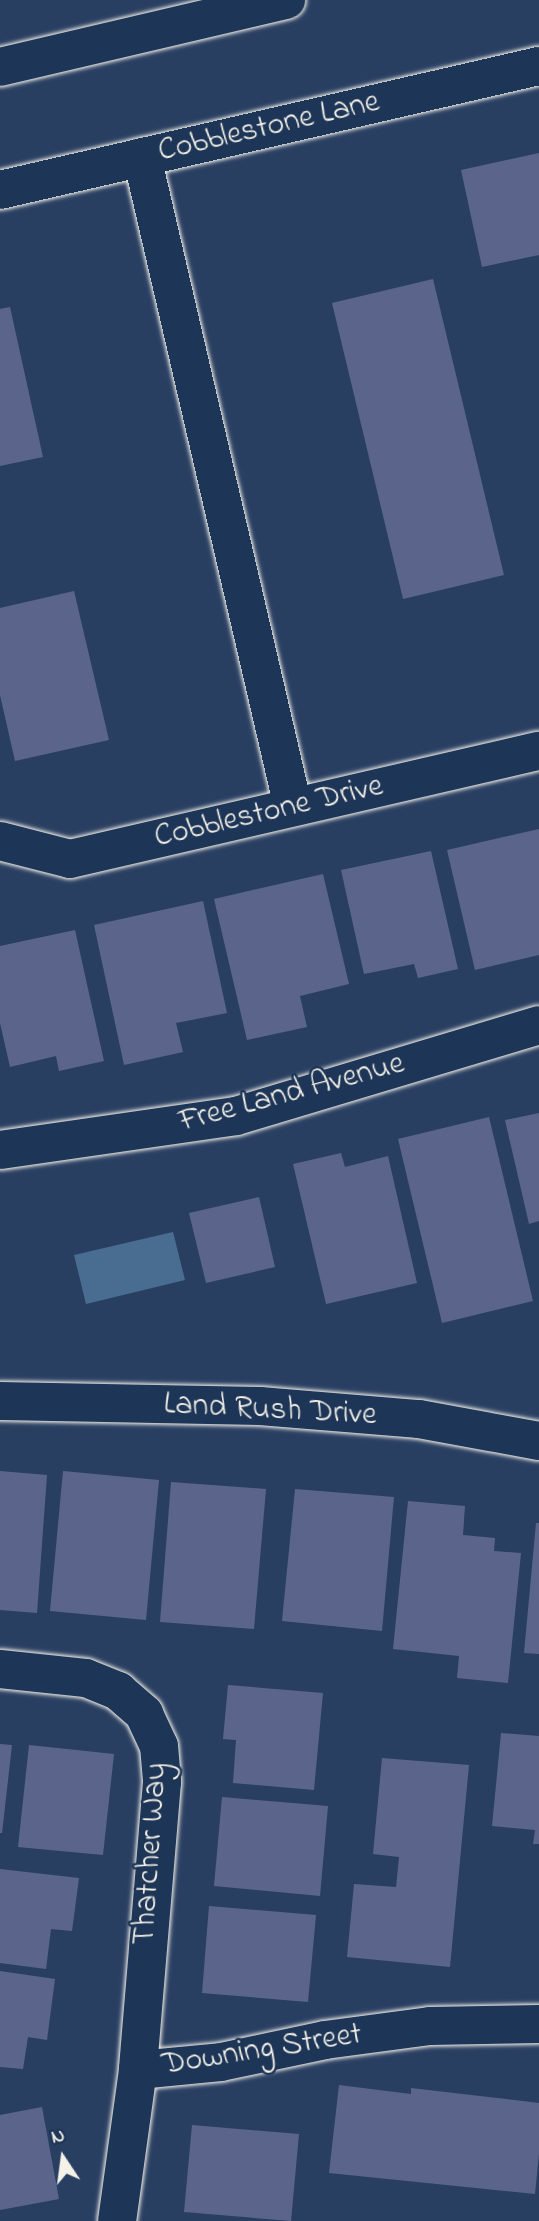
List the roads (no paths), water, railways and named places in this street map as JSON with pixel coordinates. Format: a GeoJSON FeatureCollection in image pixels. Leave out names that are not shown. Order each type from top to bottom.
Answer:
{"type":"FeatureCollection","features":[{"type":"Feature","properties":{"kind":"street"},"geometry":{"type":"LineString","coordinates":[[0,67],[286,0]]}},
{"type":"Feature","properties":{"kind":"street","name":"Cobblestone Lane"},"geometry":{"type":"LineString","coordinates":[[0,190],[539,66]]}},
{"type":"Feature","properties":{"kind":"street"},"geometry":{"type":"LineString","coordinates":[[142,157],[293,807]]}},
{"type":"Feature","properties":{"kind":"street","name":"Cobblestone Drive"},"geometry":{"type":"LineString","coordinates":[[0,841],[70,859],[539,751]]}},
{"type":"Feature","properties":{"kind":"street","name":"Free Land Avenue"},"geometry":{"type":"LineString","coordinates":[[0,1150],[236,1116],[539,1025]]}},
{"type":"Feature","properties":{"kind":"street","name":"Land Rush Drive"},"geometry":{"type":"LineString","coordinates":[[0,1401],[260,1406],[419,1419],[539,1441]]}},
{"type":"Feature","properties":{"kind":"street","name":"Thatcher Way"},"geometry":{"type":"LineString","coordinates":[[0,1669],[86,1678],[118,1691],[144,1714],[159,1746],[162,1782],[138,2070]]}},
{"type":"Feature","properties":{"kind":"street","name":"Downing Street"},"geometry":{"type":"LineString","coordinates":[[117,2221],[138,2070],[221,2062],[325,2040],[430,2026],[539,2024]]}},
{"type":"Feature","properties":{"kind":"water"},"geometry":{"type":"Polygon","coordinates":[[[173,1232],[185,1280],[86,1304],[74,1255],[173,1232]]]}}]}
